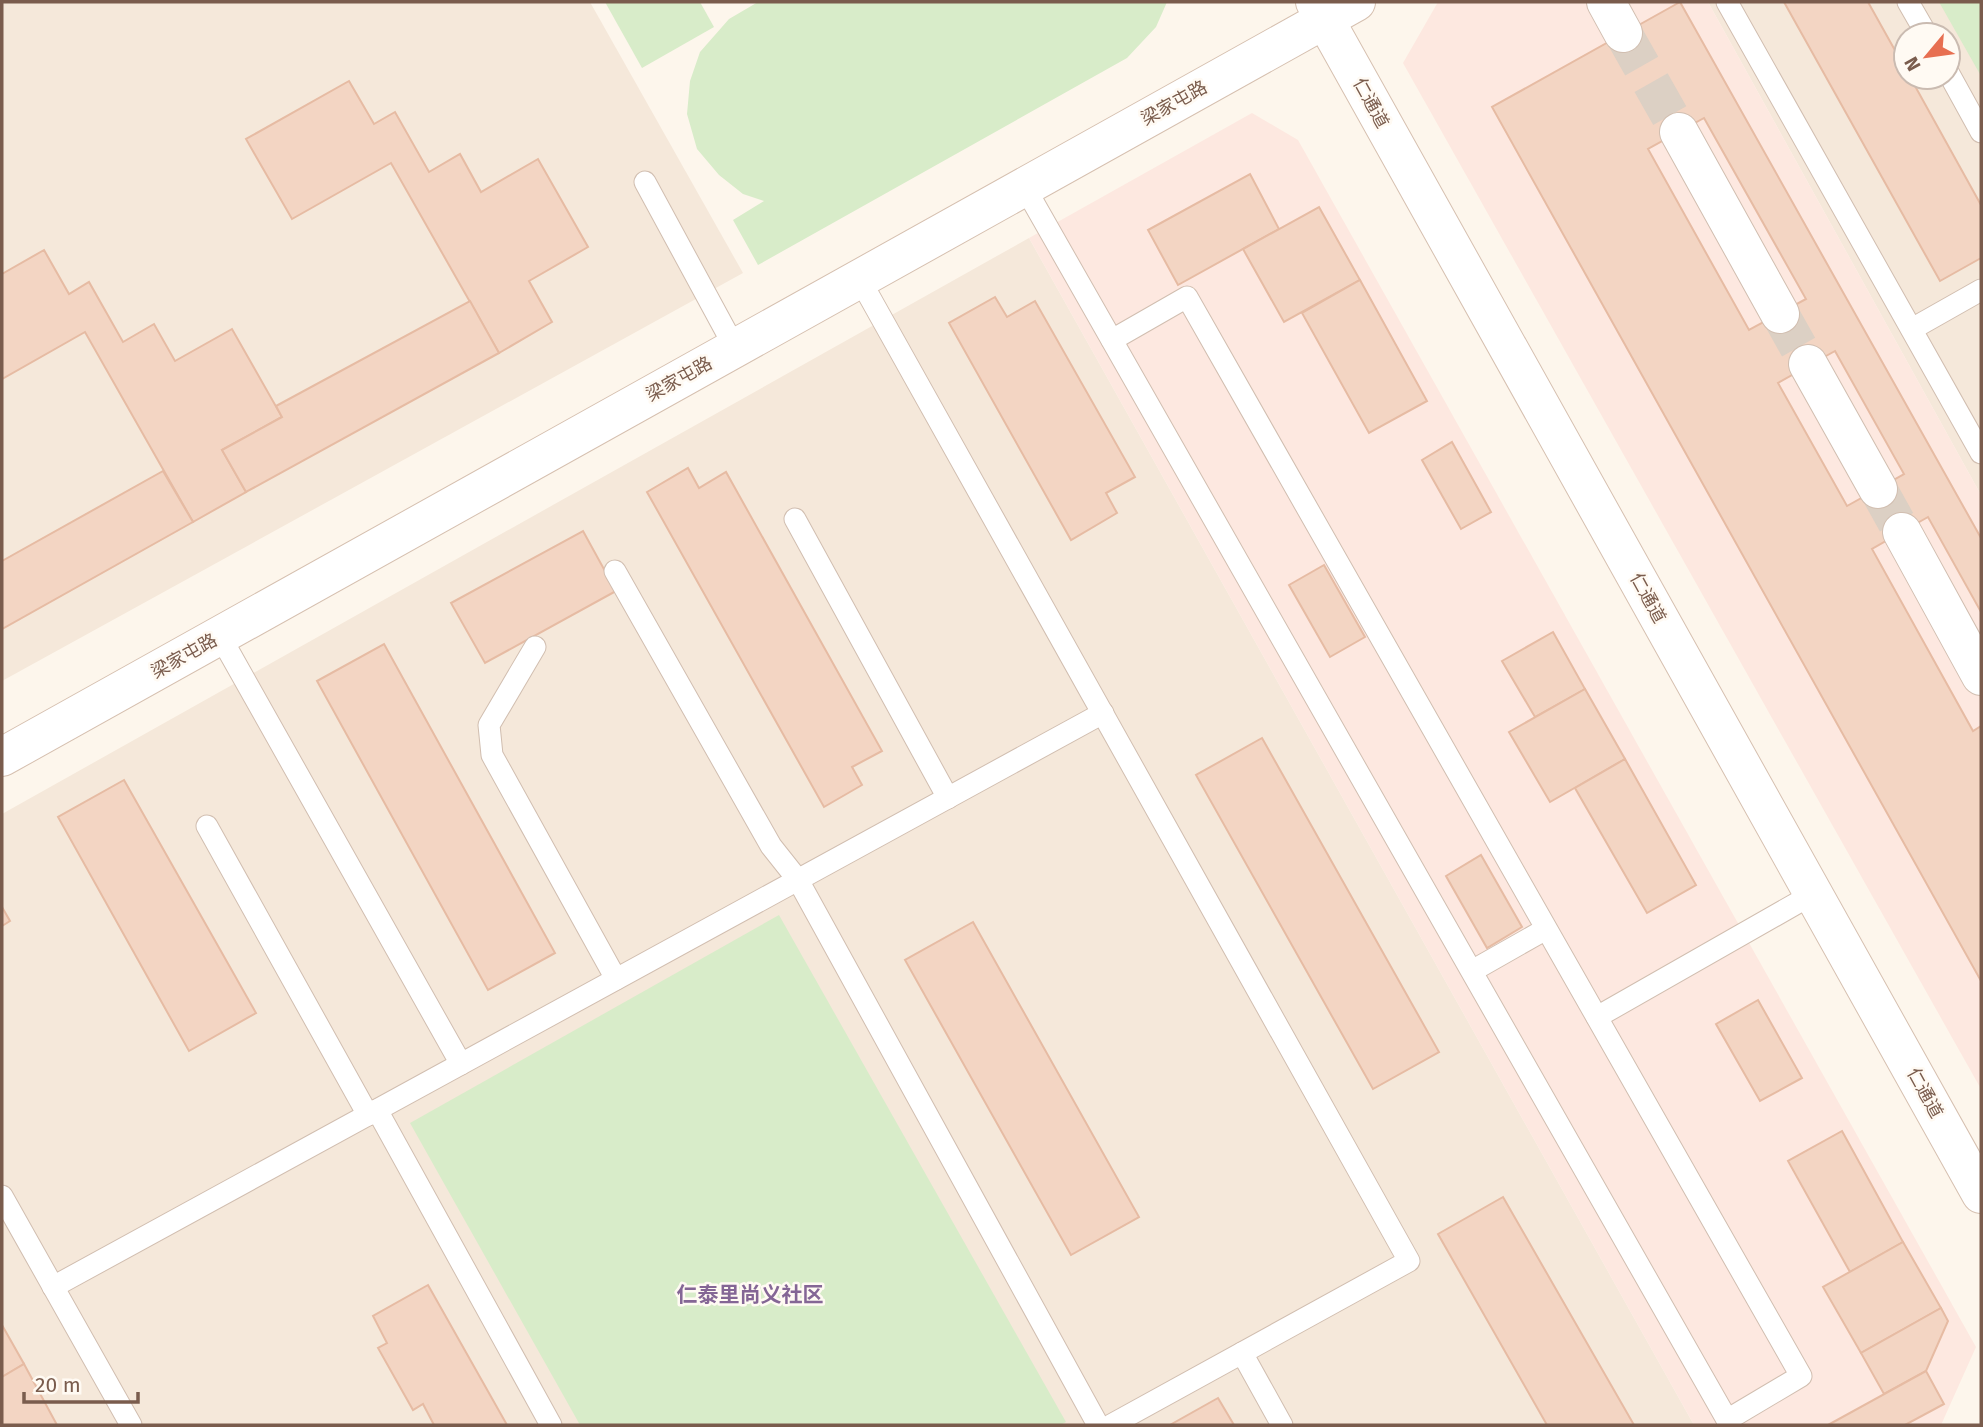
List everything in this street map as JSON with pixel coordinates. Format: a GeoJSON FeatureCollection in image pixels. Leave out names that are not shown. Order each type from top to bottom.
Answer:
{"type":"FeatureCollection","features":[{"type":"Feature","properties":{"kind":"street","name":"梁家屯路"},"geometry":{"type":"LineString","coordinates":[[2,757],[1024,186],[1332,8]]}},
{"type":"Feature","properties":{"kind":"street","name":"仁通道"},"geometry":{"type":"LineString","coordinates":[[1332,8],[1813,894],[1981,1194]]}},
{"type":"Feature","properties":{"kind":"street"},"geometry":{"type":"LineString","coordinates":[[1679,132],[1780,314]]}},
{"type":"Feature","properties":{"kind":"street"},"geometry":{"type":"LineString","coordinates":[[1808,365],[1878,489]]}},
{"type":"Feature","properties":{"kind":"street"},"geometry":{"type":"LineString","coordinates":[[1902,533],[1981,676]]}},
{"type":"Feature","properties":{"kind":"lane"},"geometry":{"type":"LineString","coordinates":[[1727,2],[1981,453]]}},
{"type":"Feature","properties":{"kind":"lane"},"geometry":{"type":"LineString","coordinates":[[1908,2],[1919,21]]}},
{"type":"Feature","properties":{"kind":"lane"},"geometry":{"type":"LineString","coordinates":[[1958,91],[1981,132]]}},
{"type":"Feature","properties":{"kind":"lane"},"geometry":{"type":"LineString","coordinates":[[645,182],[736,348]]}},
{"type":"Feature","properties":{"kind":"lane"},"geometry":{"type":"LineString","coordinates":[[1024,186],[1728,1423],[1801,1376],[1597,1017],[1187,297],[1112,340]]}},
{"type":"Feature","properties":{"kind":"lane"},"geometry":{"type":"LineString","coordinates":[[859,278],[1409,1261],[1111,1425]]}},
{"type":"Feature","properties":{"kind":"lane"},"geometry":{"type":"LineString","coordinates":[[1912,329],[1981,290]]}},
{"type":"Feature","properties":{"kind":"lane"},"geometry":{"type":"LineString","coordinates":[[795,519],[948,798]]}},
{"type":"Feature","properties":{"kind":"lane"},"geometry":{"type":"LineString","coordinates":[[615,571],[771,846],[798,880],[1098,1425]]}},
{"type":"Feature","properties":{"kind":"lane"},"geometry":{"type":"LineString","coordinates":[[220,636],[461,1064]]}},
{"type":"Feature","properties":{"kind":"lane"},"geometry":{"type":"LineString","coordinates":[[535,647],[489,725],[492,755],[616,979]]}},
{"type":"Feature","properties":{"kind":"lane"},"geometry":{"type":"LineString","coordinates":[[53,1287],[1103,713]]}},
{"type":"Feature","properties":{"kind":"lane"},"geometry":{"type":"LineString","coordinates":[[207,826],[551,1425]]}},
{"type":"Feature","properties":{"kind":"lane"},"geometry":{"type":"LineString","coordinates":[[1597,1017],[1813,894]]}},
{"type":"Feature","properties":{"kind":"lane"},"geometry":{"type":"LineString","coordinates":[[1472,971],[1546,929]]}},
{"type":"Feature","properties":{"kind":"lane"},"geometry":{"type":"LineString","coordinates":[[2,1196],[131,1425]]}},
{"type":"Feature","properties":{"kind":"lane"},"geometry":{"type":"LineString","coordinates":[[1242,1353],[1282,1425]]}},
{"type":"Feature","properties":{"kind":"shaded area"},"geometry":{"type":"Polygon","coordinates":[[[2,2],[590,2],[743,273],[2,681],[2,2]]]}},
{"type":"Feature","properties":{"kind":"shaded area"},"geometry":{"type":"Polygon","coordinates":[[[1438,2],[1708,2],[1981,495],[1981,1089],[1403,63],[1438,2]]]}},
{"type":"Feature","properties":{"kind":"shaded area"},"geometry":{"type":"Polygon","coordinates":[[[1708,2],[1981,2],[1981,495],[1708,2]]]}},
{"type":"Feature","properties":{"kind":"shaded area"},"geometry":{"type":"Polygon","coordinates":[[[1252,113],[1298,140],[1976,1347],[1941,1425],[1694,1425],[1029,238],[1252,113]]]}},
{"type":"Feature","properties":{"kind":"shaded area"},"geometry":{"type":"Polygon","coordinates":[[[1029,238],[1694,1425],[2,1425],[2,814],[1029,238]]]}},
{"type":"Feature","properties":{"kind":"green space"},"geometry":{"type":"Polygon","coordinates":[[[605,2],[700,2],[714,27],[642,68],[605,2]]]}},
{"type":"Feature","properties":{"kind":"green space"},"geometry":{"type":"Polygon","coordinates":[[[758,2],[1167,2],[1156,27],[1127,58],[758,265],[733,220],[764,201],[743,194],[719,175],[697,149],[687,114],[690,81],[700,52],[729,19],[758,2]]]}},
{"type":"Feature","properties":{"kind":"green space"},"geometry":{"type":"Polygon","coordinates":[[[1939,2],[1981,2],[1981,76],[1962,43],[1962,21],[1950,21],[1939,2]]]}},
{"type":"Feature","properties":{"kind":"green space"},"geometry":{"type":"Polygon","coordinates":[[[779,915],[1066,1422],[1060,1425],[580,1425],[410,1123],[779,915]]]}},
{"type":"Feature","properties":{"kind":"building"},"geometry":{"type":"Polygon","coordinates":[[[1680,2],[1981,538],[1981,612],[1928,517],[1872,549],[1973,731],[1981,726],[1981,981],[1492,107],[1680,2]],[[1704,118],[1648,149],[1749,330],[1806,299],[1704,118]],[[1835,351],[1778,383],[1847,506],[1904,474],[1835,351]]]}},
{"type":"Feature","properties":{"kind":"building"},"geometry":{"type":"Polygon","coordinates":[[[1784,2],[1868,2],[1892,45],[1892,91],[1918,91],[1981,205],[1981,258],[1940,281],[1784,2]]]}},
{"type":"Feature","properties":{"kind":"building"},"geometry":{"type":"Polygon","coordinates":[[[349,81],[374,124],[395,112],[429,172],[460,154],[481,192],[538,159],[588,247],[529,281],[552,322],[499,353],[391,163],[292,219],[246,139],[349,81]]]}},
{"type":"Feature","properties":{"kind":"building"},"geometry":{"type":"Polygon","coordinates":[[[1250,174],[1279,229],[1178,285],[1148,230],[1250,174]]]}},
{"type":"Feature","properties":{"kind":"building"},"geometry":{"type":"Polygon","coordinates":[[[1319,207],[1360,280],[1284,322],[1243,249],[1319,207]]]}},
{"type":"Feature","properties":{"kind":"building"},"geometry":{"type":"Polygon","coordinates":[[[44,250],[69,294],[89,282],[123,342],[154,324],[175,361],[232,329],[282,417],[222,450],[246,492],[193,522],[85,332],[2,379],[2,274],[44,250]]]}},
{"type":"Feature","properties":{"kind":"building"},"geometry":{"type":"Polygon","coordinates":[[[1360,280],[1427,401],[1369,433],[1302,313],[1360,280]]]}},
{"type":"Feature","properties":{"kind":"building"},"geometry":{"type":"Polygon","coordinates":[[[995,297],[1007,317],[1035,301],[1135,477],[1106,493],[1117,513],[1071,540],[949,323],[995,297]]]}},
{"type":"Feature","properties":{"kind":"building"},"geometry":{"type":"Polygon","coordinates":[[[470,301],[499,353],[246,492],[222,450],[282,417],[276,406],[470,301]]]}},
{"type":"Feature","properties":{"kind":"building"},"geometry":{"type":"Polygon","coordinates":[[[1452,442],[1491,512],[1461,529],[1422,460],[1452,442]]]}},
{"type":"Feature","properties":{"kind":"building"},"geometry":{"type":"Polygon","coordinates":[[[688,468],[699,488],[726,472],[882,751],[852,767],[862,785],[824,807],[647,492],[688,468]]]}},
{"type":"Feature","properties":{"kind":"building"},"geometry":{"type":"Polygon","coordinates":[[[163,471],[193,522],[2,629],[2,561],[163,471]]]}},
{"type":"Feature","properties":{"kind":"building"},"geometry":{"type":"Polygon","coordinates":[[[583,531],[616,591],[485,663],[451,603],[583,531]]]}},
{"type":"Feature","properties":{"kind":"building"},"geometry":{"type":"Polygon","coordinates":[[[1324,565],[1365,637],[1330,657],[1289,585],[1324,565]]]}},
{"type":"Feature","properties":{"kind":"building"},"geometry":{"type":"Polygon","coordinates":[[[1553,632],[1585,689],[1535,717],[1502,661],[1553,632]]]}},
{"type":"Feature","properties":{"kind":"building"},"geometry":{"type":"Polygon","coordinates":[[[384,644],[555,953],[488,990],[317,681],[384,644]]]}},
{"type":"Feature","properties":{"kind":"building"},"geometry":{"type":"Polygon","coordinates":[[[1585,689],[1625,759],[1550,802],[1509,732],[1585,689]]]}},
{"type":"Feature","properties":{"kind":"building"},"geometry":{"type":"Polygon","coordinates":[[[1262,738],[1439,1052],[1373,1089],[1196,775],[1262,738]]]}},
{"type":"Feature","properties":{"kind":"building"},"geometry":{"type":"Polygon","coordinates":[[[1625,759],[1696,885],[1647,913],[1575,788],[1625,759]]]}},
{"type":"Feature","properties":{"kind":"building"},"geometry":{"type":"Polygon","coordinates":[[[124,780],[256,1013],[189,1051],[58,817],[124,780]]]}},
{"type":"Feature","properties":{"kind":"building"},"geometry":{"type":"Polygon","coordinates":[[[1481,855],[1522,927],[1487,948],[1446,876],[1481,855]]]}},
{"type":"Feature","properties":{"kind":"building"},"geometry":{"type":"Polygon","coordinates":[[[2,907],[10,921],[2,926],[2,907]]]}},
{"type":"Feature","properties":{"kind":"building"},"geometry":{"type":"Polygon","coordinates":[[[973,922],[1139,1217],[1071,1255],[905,960],[973,922]]]}},
{"type":"Feature","properties":{"kind":"building"},"geometry":{"type":"Polygon","coordinates":[[[1758,1000],[1802,1078],[1760,1101],[1716,1024],[1758,1000]]]}},
{"type":"Feature","properties":{"kind":"building"},"geometry":{"type":"Polygon","coordinates":[[[1842,1131],[1903,1242],[1850,1272],[1788,1161],[1842,1131]]]}},
{"type":"Feature","properties":{"kind":"building"},"geometry":{"type":"Polygon","coordinates":[[[1503,1197],[1634,1425],[1547,1425],[1438,1234],[1503,1197]]]}},
{"type":"Feature","properties":{"kind":"building"},"geometry":{"type":"Polygon","coordinates":[[[1903,1242],[1941,1308],[1861,1353],[1823,1287],[1903,1242]]]}},
{"type":"Feature","properties":{"kind":"building"},"geometry":{"type":"Polygon","coordinates":[[[428,1285],[507,1425],[434,1425],[423,1404],[413,1410],[378,1348],[387,1343],[373,1316],[428,1285]]]}},
{"type":"Feature","properties":{"kind":"building"},"geometry":{"type":"Polygon","coordinates":[[[1941,1308],[1948,1321],[1926,1371],[1884,1394],[1861,1353],[1941,1308]]]}},
{"type":"Feature","properties":{"kind":"building"},"geometry":{"type":"Polygon","coordinates":[[[2,1325],[24,1364],[2,1377],[2,1325]]]}},
{"type":"Feature","properties":{"kind":"building"},"geometry":{"type":"Polygon","coordinates":[[[24,1364],[57,1425],[2,1425],[2,1377],[24,1364]]]}},
{"type":"Feature","properties":{"kind":"building"},"geometry":{"type":"Polygon","coordinates":[[[1926,1371],[1944,1404],[1905,1425],[1828,1425],[1926,1371]]]}},
{"type":"Feature","properties":{"kind":"building"},"geometry":{"type":"Polygon","coordinates":[[[1218,1398],[1234,1425],[1170,1425],[1218,1398]]]}},
{"type":"Feature","properties":{"kind":"tunnel"},"geometry":{"type":"LineString","coordinates":[[1623,33],[1679,132]]}},
{"type":"Feature","properties":{"kind":"tunnel"},"geometry":{"type":"LineString","coordinates":[[1780,314],[1808,364]]}},
{"type":"Feature","properties":{"kind":"tunnel"},"geometry":{"type":"LineString","coordinates":[[1878,489],[1902,532]]}},
{"type":"Feature","properties":{"kind":"district","name":"仁泰里尚义社区"},"geometry":{"type":"Point","coordinates":[750,1295]}}]}
